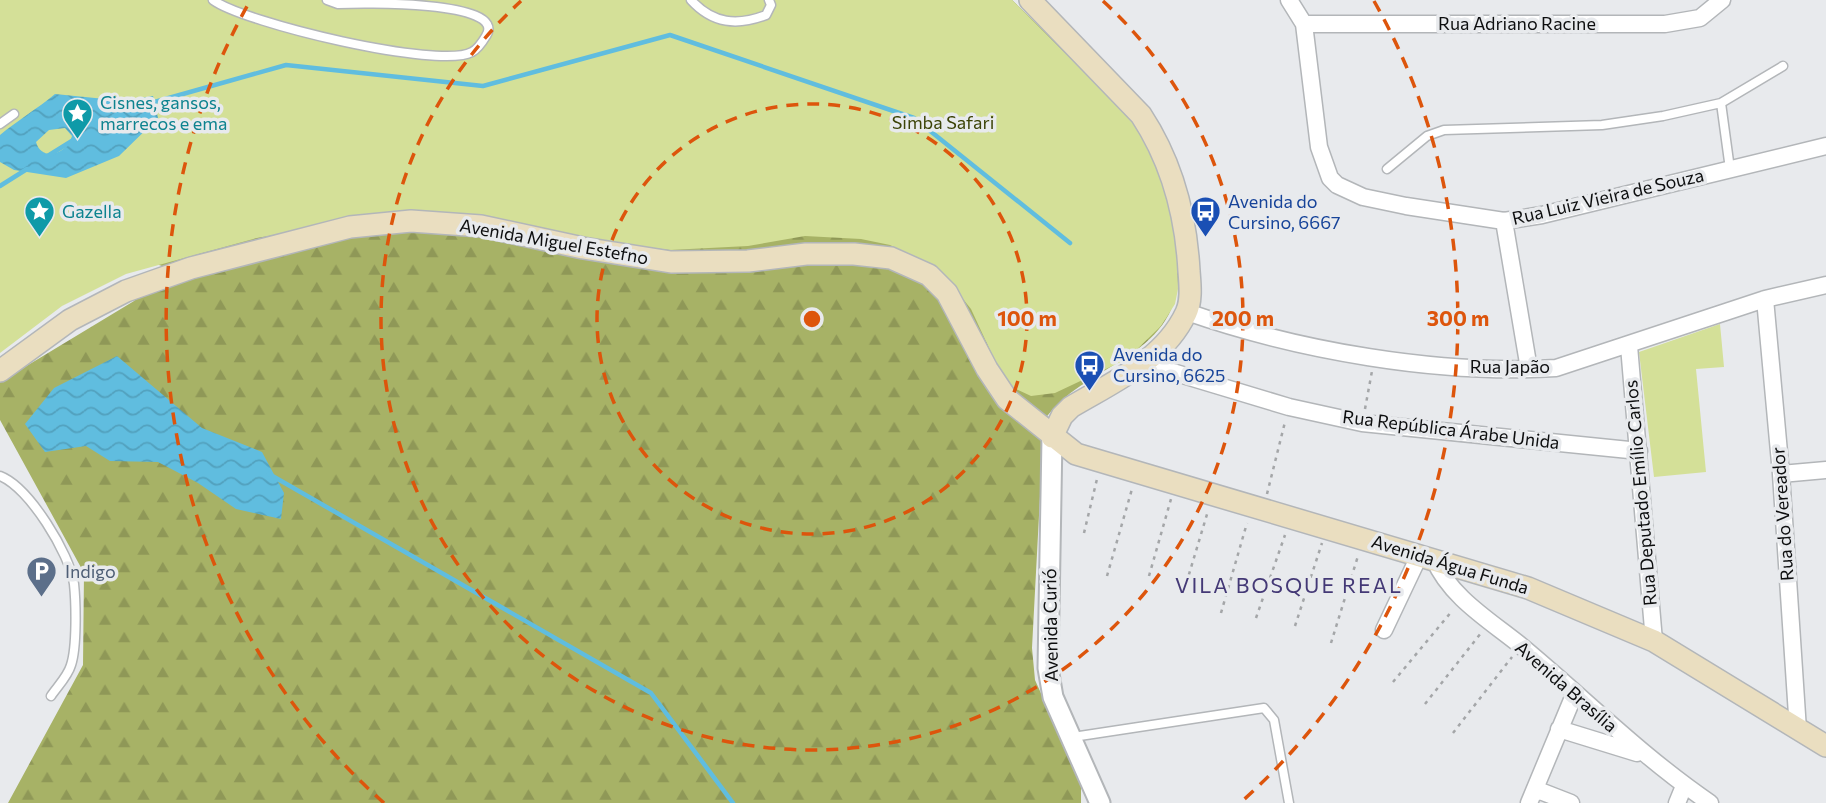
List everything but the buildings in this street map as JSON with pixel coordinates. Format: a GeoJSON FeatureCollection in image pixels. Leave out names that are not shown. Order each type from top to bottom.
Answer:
{"type":"FeatureCollection","features":[{"type":"Feature","properties":{"kind":"main road"},"geometry":{"type":"LineString","coordinates":[[1030,0],[1141,115],[1153,134],[1178,195],[1188,244],[1190,299],[1187,312],[1168,338],[1146,361],[1062,416],[1052,437]]}},
{"type":"Feature","properties":{"kind":"main road","name":"Avenida Miguel Estefno"},"geometry":{"type":"LineString","coordinates":[[0,371],[92,306],[178,272],[350,227],[423,222],[481,226],[583,248],[671,262],[748,261],[806,254],[891,258],[929,275],[947,293],[987,369],[1007,399],[1052,437]]}},
{"type":"Feature","properties":{"kind":"main road","name":"Avenida Água Funda"},"geometry":{"type":"LineString","coordinates":[[1052,437],[1076,454],[1100,462],[1326,530],[1427,556],[1528,588],[1654,641],[1826,746]]}},
{"type":"Feature","properties":{"kind":"street"},"geometry":{"type":"LineString","coordinates":[[1289,0],[1304,24]]}},
{"type":"Feature","properties":{"kind":"street","name":"Rua Adriano Racine"},"geometry":{"type":"LineString","coordinates":[[1304,24],[1665,24],[1700,18],[1719,6],[1722,0]]}},
{"type":"Feature","properties":{"kind":"street","name":"Rua Luiz Vieira de Souza"},"geometry":{"type":"LineString","coordinates":[[1304,24],[1319,147],[1330,178],[1348,192],[1406,206],[1504,221],[1542,215],[1826,146]]}},
{"type":"Feature","properties":{"kind":"street"},"geometry":{"type":"LineString","coordinates":[[1504,221],[1529,369]]}},
{"type":"Feature","properties":{"kind":"street","name":"Rua Japão"},"geometry":{"type":"LineString","coordinates":[[1187,312],[1217,323],[1374,359],[1403,363],[1556,368],[1765,299],[1826,285]]}},
{"type":"Feature","properties":{"kind":"street","name":"Rua do Vereador"},"geometry":{"type":"LineString","coordinates":[[1765,299],[1781,474],[1798,730]]}},
{"type":"Feature","properties":{"kind":"street","name":"Rua Deputado Emílio Carlos"},"geometry":{"type":"LineString","coordinates":[[1629,346],[1654,641]]}},
{"type":"Feature","properties":{"kind":"street","name":"Rua República Árabe Unida"},"geometry":{"type":"LineString","coordinates":[[1146,361],[1166,370],[1289,407],[1362,423],[1639,451]]}},
{"type":"Feature","properties":{"kind":"street","name":"Avenida Curió"},"geometry":{"type":"LineString","coordinates":[[1052,437],[1048,667],[1054,697],[1100,803]]}},
{"type":"Feature","properties":{"kind":"street"},"geometry":{"type":"LineString","coordinates":[[1781,474],[1826,471]]}},
{"type":"Feature","properties":{"kind":"street"},"geometry":{"type":"LineString","coordinates":[[1384,630],[1427,556]]}},
{"type":"Feature","properties":{"kind":"street","name":"Avenida Brasília"},"geometry":{"type":"LineString","coordinates":[[1427,556],[1441,576],[1490,622],[1644,756],[1710,803]]}},
{"type":"Feature","properties":{"kind":"street"},"geometry":{"type":"LineString","coordinates":[[1570,803],[1532,796],[1574,695]]}},
{"type":"Feature","properties":{"kind":"street"},"geometry":{"type":"LineString","coordinates":[[1559,729],[1644,756]]}},
{"type":"Feature","properties":{"kind":"street"},"geometry":{"type":"LineString","coordinates":[[1677,803],[1684,786]]}},
{"type":"Feature","properties":{"kind":"lane"},"geometry":{"type":"LineString","coordinates":[[213,0],[324,38],[396,52],[454,56],[472,52],[488,32],[488,23],[483,14],[458,4],[338,4],[327,0]]}},
{"type":"Feature","properties":{"kind":"lane"},"geometry":{"type":"LineString","coordinates":[[691,0],[721,22],[746,23],[766,15],[771,5],[769,0]]}},
{"type":"Feature","properties":{"kind":"lane"},"geometry":{"type":"LineString","coordinates":[[1387,169],[1427,136],[1444,130],[1602,125],[1663,116],[1721,103],[1783,66]]}},
{"type":"Feature","properties":{"kind":"lane"},"geometry":{"type":"LineString","coordinates":[[1721,103],[1730,169]]}},
{"type":"Feature","properties":{"kind":"lane"},"geometry":{"type":"LineString","coordinates":[[0,124],[14,114]]}},
{"type":"Feature","properties":{"kind":"lane"},"geometry":{"type":"LineString","coordinates":[[0,476],[9,480],[36,505],[74,583],[71,665],[51,696]]}},
{"type":"Feature","properties":{"kind":"lane"},"geometry":{"type":"LineString","coordinates":[[1073,737],[1228,711],[1264,708],[1274,720],[1289,803]]}},
{"type":"Feature","properties":{"kind":"path"},"geometry":{"type":"LineString","coordinates":[[1362,423],[1374,359]]}},
{"type":"Feature","properties":{"kind":"path"},"geometry":{"type":"LineString","coordinates":[[1221,613],[1289,407]]}},
{"type":"Feature","properties":{"kind":"path"},"geometry":{"type":"LineString","coordinates":[[1084,533],[1100,462]]}},
{"type":"Feature","properties":{"kind":"path"},"geometry":{"type":"LineString","coordinates":[[1107,576],[1137,472]]}},
{"type":"Feature","properties":{"kind":"path"},"geometry":{"type":"LineString","coordinates":[[1149,576],[1176,483]]}},
{"type":"Feature","properties":{"kind":"path"},"geometry":{"type":"LineString","coordinates":[[1184,592],[1213,495]]}},
{"type":"Feature","properties":{"kind":"path"},"geometry":{"type":"LineString","coordinates":[[1256,618],[1290,519]]}},
{"type":"Feature","properties":{"kind":"path"},"geometry":{"type":"LineString","coordinates":[[1296,626],[1326,530]]}},
{"type":"Feature","properties":{"kind":"path"},"geometry":{"type":"LineString","coordinates":[[1331,643],[1363,539]]}},
{"type":"Feature","properties":{"kind":"path"},"geometry":{"type":"LineString","coordinates":[[1393,681],[1463,598]]}},
{"type":"Feature","properties":{"kind":"path"},"geometry":{"type":"LineString","coordinates":[[1425,704],[1490,622]]}},
{"type":"Feature","properties":{"kind":"path"},"geometry":{"type":"LineString","coordinates":[[1453,733],[1520,646]]}},
{"type":"Feature","properties":{"kind":"green space"},"geometry":{"type":"Polygon","coordinates":[[[0,0],[1012,0],[1076,62],[1178,273],[1174,302],[1163,324],[1146,343],[1060,402],[1044,421],[1032,648],[1035,680],[1081,782],[1081,803],[8,803],[83,665],[84,573],[0,420],[0,382],[134,301],[162,266],[106,247],[0,0]]]}},
{"type":"Feature","properties":{"kind":"green space","name":"Simba Safari"},"geometry":{"type":"Polygon","coordinates":[[[0,0],[1012,0],[1133,121],[1165,184],[1176,238],[1178,289],[1175,304],[1161,326],[1127,359],[1055,393],[1031,396],[1014,388],[1002,376],[971,309],[939,269],[890,245],[861,239],[805,236],[748,246],[670,250],[588,240],[544,230],[302,230],[257,238],[126,274],[62,306],[0,353],[0,0]]]}},
{"type":"Feature","properties":{"kind":"green space"},"geometry":{"type":"Polygon","coordinates":[[[1720,324],[1724,367],[1696,369],[1706,472],[1654,477],[1639,352],[1720,324]]]}},
{"type":"Feature","properties":{"kind":"water"},"geometry":{"type":"Polygon","coordinates":[[[55,94],[125,101],[153,96],[158,118],[119,156],[66,178],[14,170],[0,162],[0,135],[55,94]],[[65,128],[49,130],[36,142],[44,152],[55,153],[66,147],[72,136],[65,128]]]}},
{"type":"Feature","properties":{"kind":"water"},"geometry":{"type":"Polygon","coordinates":[[[117,356],[202,428],[262,452],[284,493],[281,519],[236,509],[198,483],[158,462],[110,461],[86,446],[45,452],[25,424],[54,388],[117,356]]]}},
{"type":"Feature","properties":{"kind":"waterway"},"geometry":{"type":"LineString","coordinates":[[151,103],[286,65],[483,86],[670,35],[914,118],[1070,243]]}},
{"type":"Feature","properties":{"kind":"waterway"},"geometry":{"type":"LineString","coordinates":[[46,157],[75,139]]}},
{"type":"Feature","properties":{"kind":"waterway"},"geometry":{"type":"LineString","coordinates":[[0,186],[27,169]]}},
{"type":"Feature","properties":{"kind":"waterway"},"geometry":{"type":"LineString","coordinates":[[269,474],[651,693],[733,803]]}},
{"type":"Feature","properties":{"kind":"place","name":"Cisnes, gansos, marrecos e ema"},"geometry":{"type":"Point","coordinates":[77,140]}},
{"type":"Feature","properties":{"kind":"place","name":"Gazella"},"geometry":{"type":"Point","coordinates":[39,239]}},
{"type":"Feature","properties":{"kind":"place","name":"Avenida do Cursino, 6667"},"geometry":{"type":"Point","coordinates":[1205,239]}},
{"type":"Feature","properties":{"kind":"place","name":"Avenida do Cursino, 6625"},"geometry":{"type":"Point","coordinates":[1090,392]}},
{"type":"Feature","properties":{"kind":"place","name":"Indigo"},"geometry":{"type":"Point","coordinates":[42,599]}},
{"type":"Feature","properties":{"kind":"district","name":"VILA BOSQUE REAL"},"geometry":{"type":"Point","coordinates":[1289,586]}}]}
